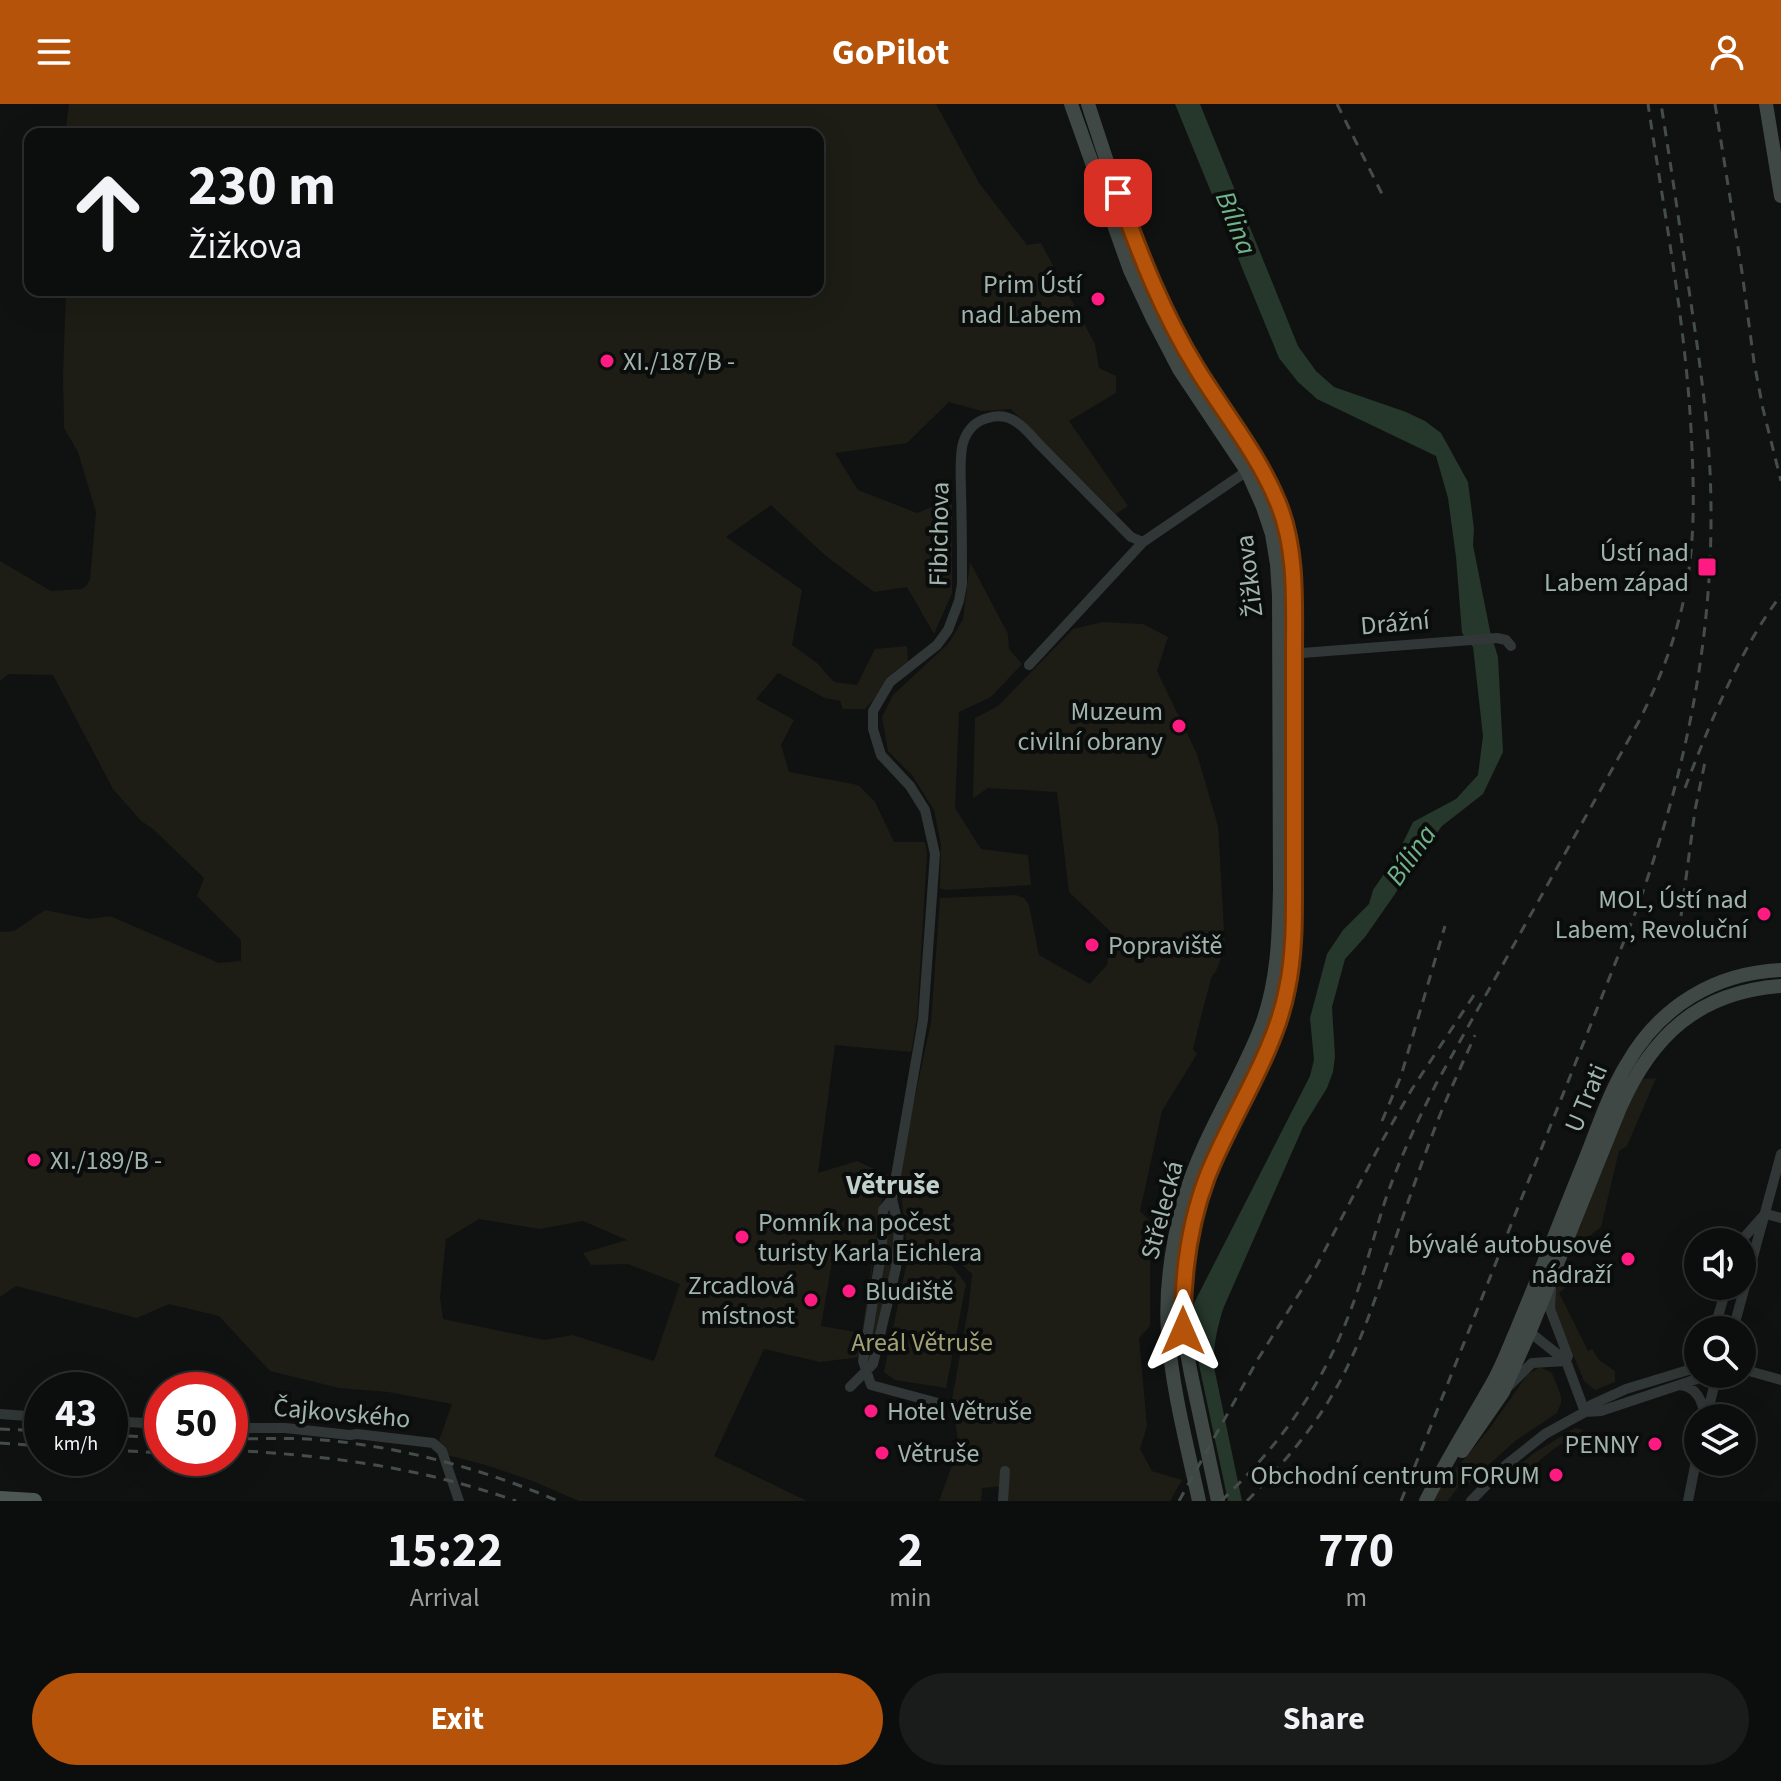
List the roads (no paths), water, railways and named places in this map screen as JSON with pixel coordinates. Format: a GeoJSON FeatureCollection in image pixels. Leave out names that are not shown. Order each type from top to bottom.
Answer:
{"type":"FeatureCollection","features":[{"type":"Feature","properties":{"kind":"main road","name":"Žižkova"},"geometry":{"type":"LineString","coordinates":[[1071,104],[1130,270],[1153,319],[1179,369],[1247,471],[1267,520],[1277,564],[1287,654]]}},
{"type":"Feature","properties":{"kind":"main road","name":"Žižkova"},"geometry":{"type":"LineString","coordinates":[[1088,104],[1126,217],[1167,314],[1195,367],[1259,464],[1278,503],[1287,531],[1292,563],[1287,654],[1294,937],[1291,968],[1279,993]]}},
{"type":"Feature","properties":{"kind":"main road"},"geometry":{"type":"LineString","coordinates":[[1766,104],[1781,196]]}},
{"type":"Feature","properties":{"kind":"main road","name":"U Trati"},"geometry":{"type":"LineString","coordinates":[[1427,1501],[1503,1392],[1613,1092],[1627,1062],[1643,1039],[1681,1003],[1710,986],[1737,976],[1781,970]]}},
{"type":"Feature","properties":{"kind":"main road","name":"U Trati"},"geometry":{"type":"LineString","coordinates":[[1427,1501],[1441,1471],[1551,1280],[1624,1100],[1648,1056],[1684,1019],[1709,1004],[1735,993],[1781,986]]}},
{"type":"Feature","properties":{"kind":"main road","name":"Střelecká"},"geometry":{"type":"LineString","coordinates":[[1199,1501],[1173,1373],[1167,1301],[1170,1267],[1185,1196],[1213,1127],[1279,993]]}},
{"type":"Feature","properties":{"kind":"main road","name":"Střelecká"},"geometry":{"type":"LineString","coordinates":[[1218,1501],[1183,1331],[1185,1268],[1192,1227],[1208,1176],[1275,1029],[1279,993]]}},
{"type":"Feature","properties":{"kind":"main road"},"geometry":{"type":"LineString","coordinates":[[0,1499],[34,1501]]}},
{"type":"Feature","properties":{"kind":"street","name":"Fibichova"},"geometry":{"type":"LineString","coordinates":[[850,1387],[873,1364],[896,1268],[899,1229],[892,1199],[923,1020],[935,854],[925,810],[910,786],[881,755],[873,729],[873,711],[890,682],[943,638],[959,601],[962,584],[961,476],[963,443],[969,431],[978,420],[998,415],[1013,418],[1131,537],[1143,542]]}},
{"type":"Feature","properties":{"kind":"street"},"geometry":{"type":"LineString","coordinates":[[1029,665],[1143,542],[1247,471]]}},
{"type":"Feature","properties":{"kind":"street","name":"Drážní"},"geometry":{"type":"LineString","coordinates":[[1287,654],[1497,638],[1506,640],[1511,646]]}},
{"type":"Feature","properties":{"kind":"street"},"geometry":{"type":"LineString","coordinates":[[1737,1316],[1781,1154]]}},
{"type":"Feature","properties":{"kind":"street","name":"Fibichova"},"geometry":{"type":"LineString","coordinates":[[866,1370],[863,1361],[880,1262],[883,1210],[892,1199]]}},
{"type":"Feature","properties":{"kind":"street"},"geometry":{"type":"LineString","coordinates":[[1766,1214],[1781,1218]]}},
{"type":"Feature","properties":{"kind":"street"},"geometry":{"type":"LineString","coordinates":[[1753,1228],[1766,1214]]}},
{"type":"Feature","properties":{"kind":"street","name":"U Trati"},"geometry":{"type":"LineString","coordinates":[[1551,1280],[1550,1309],[1568,1356],[1566,1361]]}},
{"type":"Feature","properties":{"kind":"street","name":"U Trati"},"geometry":{"type":"LineString","coordinates":[[1524,1329],[1566,1361],[1585,1412]]}},
{"type":"Feature","properties":{"kind":"street","name":"U Trati"},"geometry":{"type":"LineString","coordinates":[[1503,1392],[1532,1363],[1566,1361]]}},
{"type":"Feature","properties":{"kind":"street"},"geometry":{"type":"LineString","coordinates":[[866,1370],[871,1385],[938,1403]]}},
{"type":"Feature","properties":{"kind":"street"},"geometry":{"type":"LineString","coordinates":[[1471,1501],[1506,1465],[1545,1434],[1585,1412],[1591,1405],[1626,1389],[1684,1371]]}},
{"type":"Feature","properties":{"kind":"street"},"geometry":{"type":"LineString","coordinates":[[1756,1373],[1781,1380]]}},
{"type":"Feature","properties":{"kind":"street"},"geometry":{"type":"LineString","coordinates":[[1585,1412],[1601,1411],[1684,1382]]}},
{"type":"Feature","properties":{"kind":"street"},"geometry":{"type":"LineString","coordinates":[[1678,1384],[1696,1391],[1703,1404]]}},
{"type":"Feature","properties":{"kind":"street"},"geometry":{"type":"LineString","coordinates":[[0,1414],[24,1416]]}},
{"type":"Feature","properties":{"kind":"street","name":"Čajkovského"},"geometry":{"type":"LineString","coordinates":[[248,1428],[285,1428],[433,1443],[442,1451],[459,1501]]}},
{"type":"Feature","properties":{"kind":"street"},"geometry":{"type":"LineString","coordinates":[[1003,1501],[1005,1471]]}},
{"type":"Feature","properties":{"kind":"street"},"geometry":{"type":"LineString","coordinates":[[1688,1501],[1693,1476]]}},
{"type":"Feature","properties":{"kind":"water","name":"Bílina"},"geometry":{"type":"Polygon","coordinates":[[[1175,104],[1200,104],[1298,346],[1316,371],[1334,387],[1425,421],[1441,433],[1468,482],[1473,545],[1498,657],[1503,752],[1483,794],[1442,826],[1365,937],[1345,959],[1332,1007],[1333,1072],[1303,1127],[1223,1309],[1216,1338],[1214,1367],[1242,1501],[1228,1501],[1198,1360],[1193,1305],[1310,1076],[1314,1060],[1310,1018],[1327,954],[1343,930],[1369,904],[1373,890],[1397,855],[1413,822],[1456,799],[1478,775],[1483,736],[1473,647],[1462,633],[1448,498],[1436,456],[1317,399],[1279,358],[1175,104]]]}},
{"type":"Feature","properties":{"kind":"railway"},"geometry":{"type":"LineString","coordinates":[[1337,104],[1382,194]]}},
{"type":"Feature","properties":{"kind":"railway"},"geometry":{"type":"LineString","coordinates":[[1221,1501],[1290,1424],[1330,1358],[1354,1301],[1390,1186],[1422,1113],[1638,723],[1676,631],[1688,577],[1692,535],[1691,429],[1679,307],[1648,104]]}},
{"type":"Feature","properties":{"kind":"railway"},"geometry":{"type":"LineString","coordinates":[[1401,1501],[1636,911],[1670,803],[1695,694],[1709,584],[1710,471],[1699,358],[1661,104]]}},
{"type":"Feature","properties":{"kind":"railway"},"geometry":{"type":"LineString","coordinates":[[1715,104],[1754,362],[1781,481]]}},
{"type":"Feature","properties":{"kind":"railway"},"geometry":{"type":"LineString","coordinates":[[1685,788],[1739,663],[1781,595]]}},
{"type":"Feature","properties":{"kind":"railway"},"geometry":{"type":"LineString","coordinates":[[1681,916],[1695,810],[1705,762]]}},
{"type":"Feature","properties":{"kind":"railway"},"geometry":{"type":"LineString","coordinates":[[1382,1121],[1401,1076],[1445,926]]}},
{"type":"Feature","properties":{"kind":"railway"},"geometry":{"type":"LineString","coordinates":[[1179,1501],[1258,1359],[1316,1267],[1412,1089],[1474,995]]}},
{"type":"Feature","properties":{"kind":"railway"},"geometry":{"type":"LineString","coordinates":[[1247,1501],[1310,1429],[1340,1382],[1368,1317],[1436,1125],[1475,1035]]}},
{"type":"Feature","properties":{"kind":"railway"},"geometry":{"type":"LineString","coordinates":[[0,1429],[24,1430]]}},
{"type":"Feature","properties":{"kind":"railway"},"geometry":{"type":"LineString","coordinates":[[128,1436],[144,1437]]}},
{"type":"Feature","properties":{"kind":"railway"},"geometry":{"type":"LineString","coordinates":[[248,1439],[321,1440],[391,1450],[477,1471],[558,1501]]}},
{"type":"Feature","properties":{"kind":"railway"},"geometry":{"type":"LineString","coordinates":[[0,1443],[24,1445]]}},
{"type":"Feature","properties":{"kind":"railway"},"geometry":{"type":"LineString","coordinates":[[128,1451],[144,1452]]}},
{"type":"Feature","properties":{"kind":"railway"},"geometry":{"type":"LineString","coordinates":[[248,1451],[375,1465],[445,1480],[516,1501]]}},
{"type":"Feature","properties":{"kind":"place","name":"Prim Ústí nad Labem"},"geometry":{"type":"Point","coordinates":[1098,299]}},
{"type":"Feature","properties":{"kind":"place","name":"XI./187/B -"},"geometry":{"type":"Point","coordinates":[607,361]}},
{"type":"Feature","properties":{"kind":"place","name":"Ústí nad Labem západ"},"geometry":{"type":"Point","coordinates":[1707,567]}},
{"type":"Feature","properties":{"kind":"place","name":"Muzeum civilní obrany"},"geometry":{"type":"Point","coordinates":[1179,726]}},
{"type":"Feature","properties":{"kind":"place","name":"MOL, Ústí nad Labem, Revoluční"},"geometry":{"type":"Point","coordinates":[1764,914]}},
{"type":"Feature","properties":{"kind":"place","name":"Popraviště"},"geometry":{"type":"Point","coordinates":[1092,945]}},
{"type":"Feature","properties":{"kind":"place","name":"XI./189/B -"},"geometry":{"type":"Point","coordinates":[34,1160]}},
{"type":"Feature","properties":{"kind":"place","name":"Pomník na počest turisty Karla Eichlera"},"geometry":{"type":"Point","coordinates":[742,1237]}},
{"type":"Feature","properties":{"kind":"place","name":"bývalé autobusové nádraží"},"geometry":{"type":"Point","coordinates":[1628,1259]}},
{"type":"Feature","properties":{"kind":"place","name":"Bludiště"},"geometry":{"type":"Point","coordinates":[849,1291]}},
{"type":"Feature","properties":{"kind":"place","name":"Zrcadlová místnost"},"geometry":{"type":"Point","coordinates":[811,1300]}},
{"type":"Feature","properties":{"kind":"place","name":"Hotel Větruše"},"geometry":{"type":"Point","coordinates":[871,1411]}},
{"type":"Feature","properties":{"kind":"place","name":"PENNY"},"geometry":{"type":"Point","coordinates":[1655,1444]}},
{"type":"Feature","properties":{"kind":"place","name":"Větruše"},"geometry":{"type":"Point","coordinates":[882,1453]}},
{"type":"Feature","properties":{"kind":"place","name":"Obchodní centrum FORUM"},"geometry":{"type":"Point","coordinates":[1556,1475]}},
{"type":"Feature","properties":{"kind":"district","name":"Větruše"},"geometry":{"type":"Point","coordinates":[893,1185]}},
{"type":"Feature","properties":{"kind":"park label","name":"Areál Větruše"},"geometry":{"type":"Point","coordinates":[922,1342]}}]}
